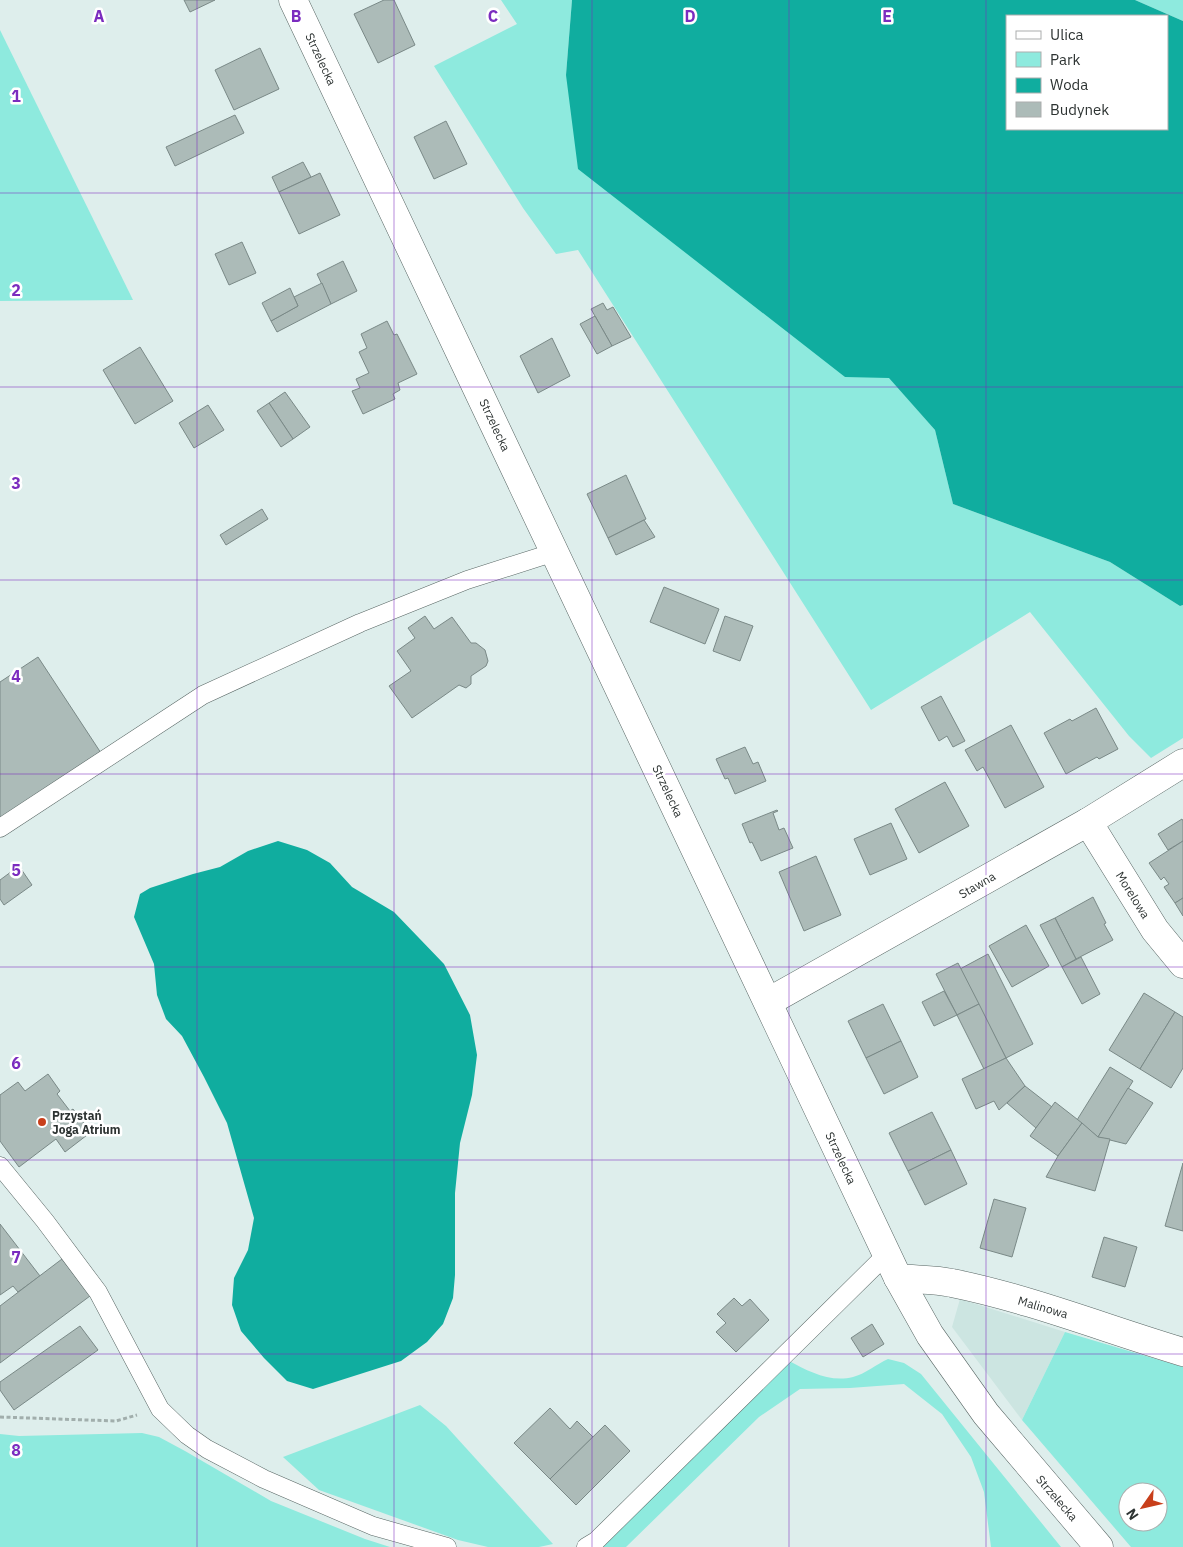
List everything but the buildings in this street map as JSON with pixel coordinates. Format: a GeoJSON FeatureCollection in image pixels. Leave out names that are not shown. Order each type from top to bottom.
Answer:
{"type":"FeatureCollection","features":[{"type":"Feature","properties":{"kind":"street","name":"Strzelecka"},"geometry":{"type":"LineString","coordinates":[[293,0],[898,1278],[930,1335],[976,1401],[1005,1438],[1099,1547]]}},
{"type":"Feature","properties":{"kind":"street","name":"Stawna"},"geometry":{"type":"LineString","coordinates":[[768,1002],[1088,822],[1183,763]]}},
{"type":"Feature","properties":{"kind":"street","name":"Morelowa"},"geometry":{"type":"LineString","coordinates":[[1088,822],[1154,930],[1183,964]]}},
{"type":"Feature","properties":{"kind":"street","name":"Malinowa"},"geometry":{"type":"LineString","coordinates":[[898,1278],[950,1282],[1058,1311],[1129,1336],[1183,1352]]}},
{"type":"Feature","properties":{"kind":"lane"},"geometry":{"type":"LineString","coordinates":[[0,828],[203,695],[360,624],[458,584],[555,552]]}},
{"type":"Feature","properties":{"kind":"lane"},"geometry":{"type":"LineString","coordinates":[[0,1166],[45,1221],[98,1292],[160,1409],[186,1435],[207,1449],[264,1479],[373,1526],[448,1547]]}},
{"type":"Feature","properties":{"kind":"lane"},"geometry":{"type":"LineString","coordinates":[[586,1547],[610,1527],[887,1254]]}},
{"type":"Feature","properties":{"kind":"path"},"geometry":{"type":"LineString","coordinates":[[0,1417],[116,1421],[160,1409]]}},
{"type":"Feature","properties":{"kind":"shaded area"},"geometry":{"type":"Polygon","coordinates":[[[960,1299],[1065,1332],[1022,1420],[952,1327],[960,1299]]]}},
{"type":"Feature","properties":{"kind":"green space"},"geometry":{"type":"Polygon","coordinates":[[[501,0],[572,0],[566,75],[845,377],[889,377],[935,430],[953,504],[1110,562],[1180,606],[1183,605],[1183,738],[1151,758],[1129,736],[1030,612],[871,710],[578,250],[556,254],[523,208],[434,66],[517,24],[501,0]]]}},
{"type":"Feature","properties":{"kind":"green space"},"geometry":{"type":"Polygon","coordinates":[[[1135,0],[1183,0],[1183,21],[1135,0]]]}},
{"type":"Feature","properties":{"kind":"green space"},"geometry":{"type":"Polygon","coordinates":[[[0,30],[133,300],[0,301],[0,30]]]}},
{"type":"Feature","properties":{"kind":"green space"},"geometry":{"type":"Polygon","coordinates":[[[1065,1332],[1183,1367],[1183,1547],[1131,1547],[1118,1532],[1168,1532],[1168,1482],[1118,1482],[1118,1532],[1022,1420],[1065,1332]]]}},
{"type":"Feature","properties":{"kind":"green space"},"geometry":{"type":"Polygon","coordinates":[[[888,1359],[904,1363],[921,1374],[1061,1547],[991,1547],[984,1492],[971,1457],[942,1414],[904,1384],[800,1389],[759,1417],[626,1547],[596,1547],[789,1361],[819,1375],[844,1378],[862,1374],[888,1359]]]}},
{"type":"Feature","properties":{"kind":"green space"},"geometry":{"type":"Polygon","coordinates":[[[420,1405],[446,1426],[553,1544],[539,1547],[488,1547],[458,1540],[319,1490],[283,1457],[420,1405]]]}},
{"type":"Feature","properties":{"kind":"green space"},"geometry":{"type":"Polygon","coordinates":[[[142,1433],[159,1437],[271,1501],[365,1539],[390,1547],[0,1547],[0,1434],[19,1436],[142,1433]]]}},
{"type":"Feature","properties":{"kind":"water"},"geometry":{"type":"Polygon","coordinates":[[[572,0],[1135,0],[1183,21],[1183,605],[1180,606],[1110,562],[953,504],[935,430],[889,378],[845,377],[578,169],[566,75],[572,0]]]}},
{"type":"Feature","properties":{"kind":"water"},"geometry":{"type":"Polygon","coordinates":[[[278,841],[307,850],[330,863],[352,887],[394,912],[444,964],[470,1015],[477,1055],[472,1095],[460,1143],[455,1193],[455,1275],[453,1298],[443,1324],[427,1342],[401,1361],[313,1389],[287,1381],[241,1331],[232,1305],[234,1278],[248,1250],[254,1218],[227,1123],[182,1036],[166,1019],[157,995],[154,964],[134,917],[140,894],[150,888],[220,867],[248,851],[278,841]]]}},
{"type":"Feature","properties":{"kind":"place","name":"Przystań Joga Atrium"},"geometry":{"type":"Point","coordinates":[42,1122]}}]}
